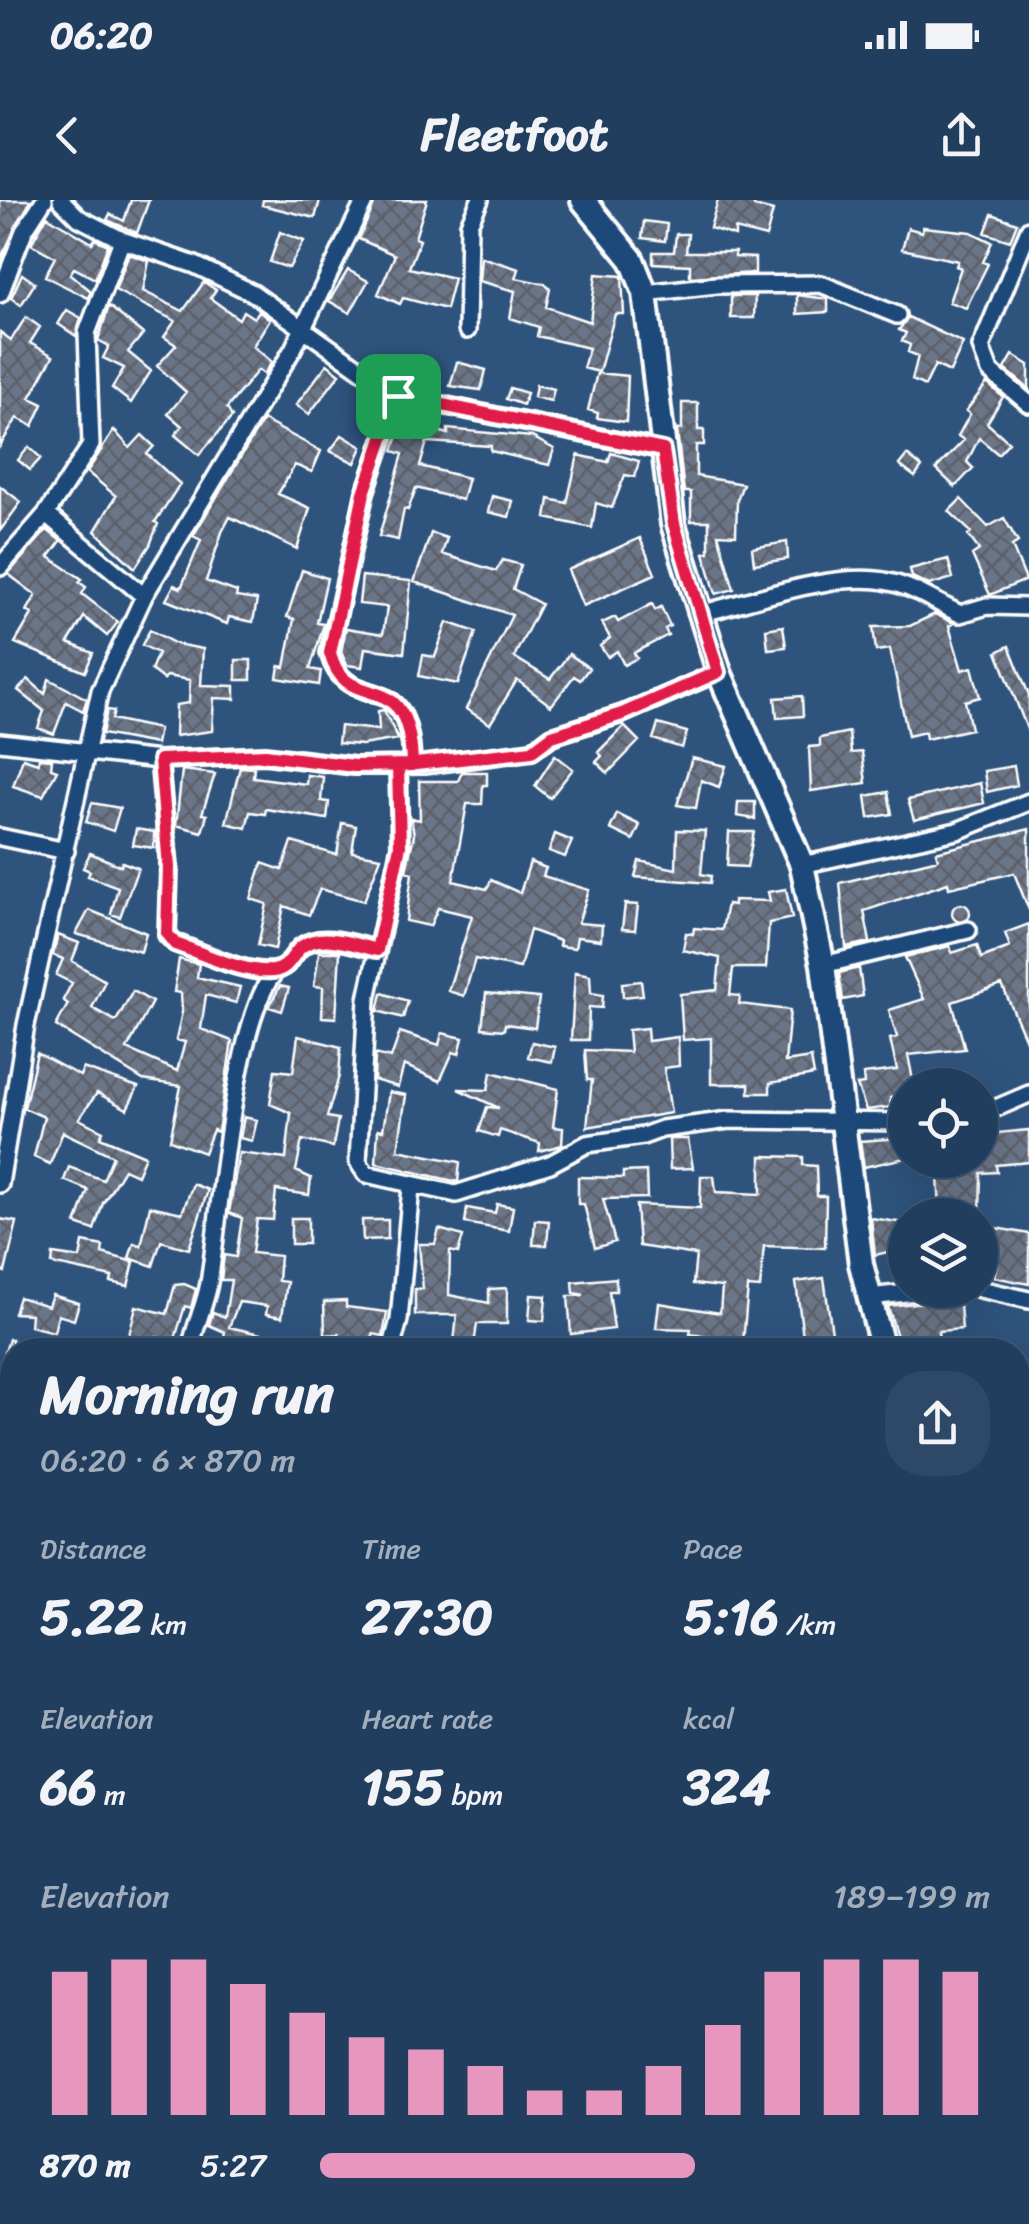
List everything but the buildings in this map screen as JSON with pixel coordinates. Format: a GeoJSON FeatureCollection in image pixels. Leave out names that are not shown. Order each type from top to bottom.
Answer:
{"type":"FeatureCollection","features":[{"type":"Feature","properties":{"kind":"street"},"geometry":{"type":"LineString","coordinates":[[0,294],[24,231],[44,200]]}},
{"type":"Feature","properties":{"kind":"street"},"geometry":{"type":"LineString","coordinates":[[61,200],[80,218],[122,240],[196,266],[252,293],[398,396],[663,450]]}},
{"type":"Feature","properties":{"kind":"street"},"geometry":{"type":"LineString","coordinates":[[0,1184],[26,1025],[100,691],[144,596],[302,331],[365,200]]}},
{"type":"Feature","properties":{"kind":"street"},"geometry":{"type":"LineString","coordinates":[[468,330],[469,224],[480,200]]}},
{"type":"Feature","properties":{"kind":"street"},"geometry":{"type":"LineString","coordinates":[[582,200],[632,260],[646,293],[674,524],[718,672],[802,865],[823,965],[839,1120],[868,1297],[880,1338]]}},
{"type":"Feature","properties":{"kind":"street"},"geometry":{"type":"LineString","coordinates":[[1029,229],[981,347],[990,371],[1029,404]]}},
{"type":"Feature","properties":{"kind":"street"},"geometry":{"type":"LineString","coordinates":[[0,566],[46,514],[91,445],[87,332],[122,240]]}},
{"type":"Feature","properties":{"kind":"street"},"geometry":{"type":"LineString","coordinates":[[646,293],[716,285],[821,284],[897,315]]}},
{"type":"Feature","properties":{"kind":"street"},"geometry":{"type":"LineString","coordinates":[[398,396],[364,493],[330,653],[334,670],[345,683],[384,696],[404,711],[411,730],[400,846],[367,999],[358,1162],[366,1174],[438,1193],[472,1191],[550,1164],[588,1144],[662,1129],[729,1120],[888,1121]]}},
{"type":"Feature","properties":{"kind":"street"},"geometry":{"type":"LineString","coordinates":[[46,514],[144,596]]}},
{"type":"Feature","properties":{"kind":"street"},"geometry":{"type":"LineString","coordinates":[[700,614],[828,584],[867,580],[901,585],[960,614],[987,606],[1029,608]]}},
{"type":"Feature","properties":{"kind":"street"},"geometry":{"type":"LineString","coordinates":[[0,742],[160,760],[265,755],[354,766],[405,766],[532,751],[552,736],[622,714],[718,672]]}},
{"type":"Feature","properties":{"kind":"street"},"geometry":{"type":"LineString","coordinates":[[160,760],[169,867],[167,934],[175,944],[258,970],[276,971]]}},
{"type":"Feature","properties":{"kind":"street"},"geometry":{"type":"LineString","coordinates":[[802,865],[957,831],[1029,802]]}},
{"type":"Feature","properties":{"kind":"street"},"geometry":{"type":"LineString","coordinates":[[0,838],[66,851]]}},
{"type":"Feature","properties":{"kind":"street"},"geometry":{"type":"LineString","coordinates":[[823,965],[968,930]]}},
{"type":"Feature","properties":{"kind":"street"},"geometry":{"type":"LineString","coordinates":[[193,1338],[208,1288],[228,1133],[259,995],[276,971],[291,963],[300,948],[316,940],[377,950]]}},
{"type":"Feature","properties":{"kind":"street"},"geometry":{"type":"LineString","coordinates":[[998,1107],[1029,1094]]}},
{"type":"Feature","properties":{"kind":"street"},"geometry":{"type":"LineString","coordinates":[[395,1338],[411,1187]]}},
{"type":"Feature","properties":{"kind":"street"},"geometry":{"type":"LineString","coordinates":[[998,1292],[1029,1300]]}},
{"type":"Feature","properties":{"kind":"street"},"geometry":{"type":"LineString","coordinates":[[868,1297],[888,1295]]}},
{"type":"Feature","properties":{"kind":"route"},"geometry":{"type":"LineString","coordinates":[[398,396],[486,410],[663,450],[674,524],[718,672],[622,714],[552,736],[532,751],[425,765],[398,766],[400,846],[377,950],[336,940],[316,940],[300,948],[291,963],[276,971],[258,970],[175,944],[167,934],[169,867],[160,760],[265,755],[354,766],[412,765],[411,730],[404,711],[384,696],[345,683],[334,670],[330,653],[346,563],[364,493],[398,396]]}}]}
